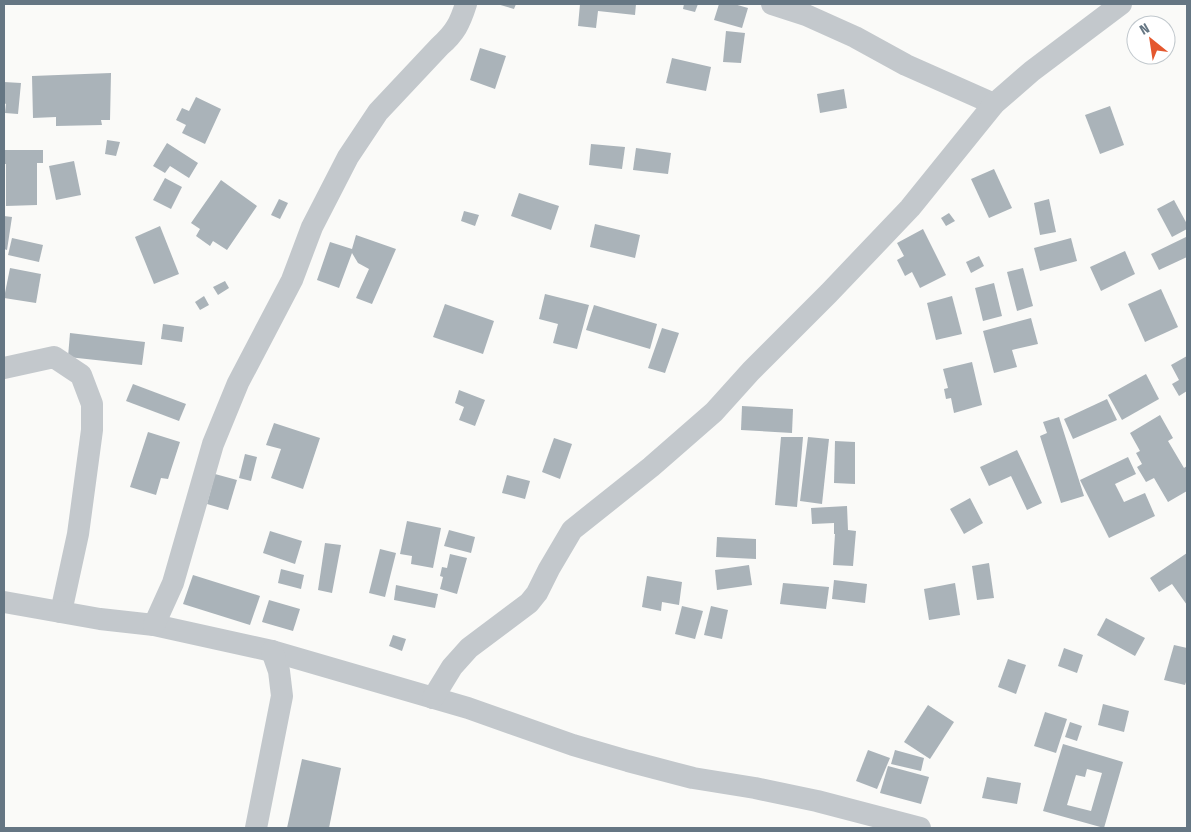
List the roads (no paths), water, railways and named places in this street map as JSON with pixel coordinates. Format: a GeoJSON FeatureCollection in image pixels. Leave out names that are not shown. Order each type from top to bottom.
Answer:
{"type":"FeatureCollection","features":[{"type":"Feature","properties":{"kind":"street"},"geometry":{"type":"LineString","coordinates":[[154,625],[173,583],[213,444],[238,383],[292,280],[312,227],[348,157],[378,112],[456,30],[466,4]]}},
{"type":"Feature","properties":{"kind":"street"},"geometry":{"type":"LineString","coordinates":[[772,4],[806,14],[855,37],[906,65],[994,104]]}},
{"type":"Feature","properties":{"kind":"street"},"geometry":{"type":"LineString","coordinates":[[433,698],[452,668],[469,648],[528,603],[537,593],[572,530],[643,473],[714,412],[751,371],[910,208],[994,104],[1032,71],[1121,4]]}},
{"type":"Feature","properties":{"kind":"street"},"geometry":{"type":"LineString","coordinates":[[4,368],[54,357],[81,375],[92,404],[92,430],[78,534],[61,612]]}},
{"type":"Feature","properties":{"kind":"street"},"geometry":{"type":"LineString","coordinates":[[4,602],[100,619],[154,625],[272,652],[468,708],[573,745],[628,761],[693,778],[756,788],[817,801],[920,828]]}},
{"type":"Feature","properties":{"kind":"street"},"geometry":{"type":"LineString","coordinates":[[256,828],[282,696],[279,671],[272,652]]}}]}
